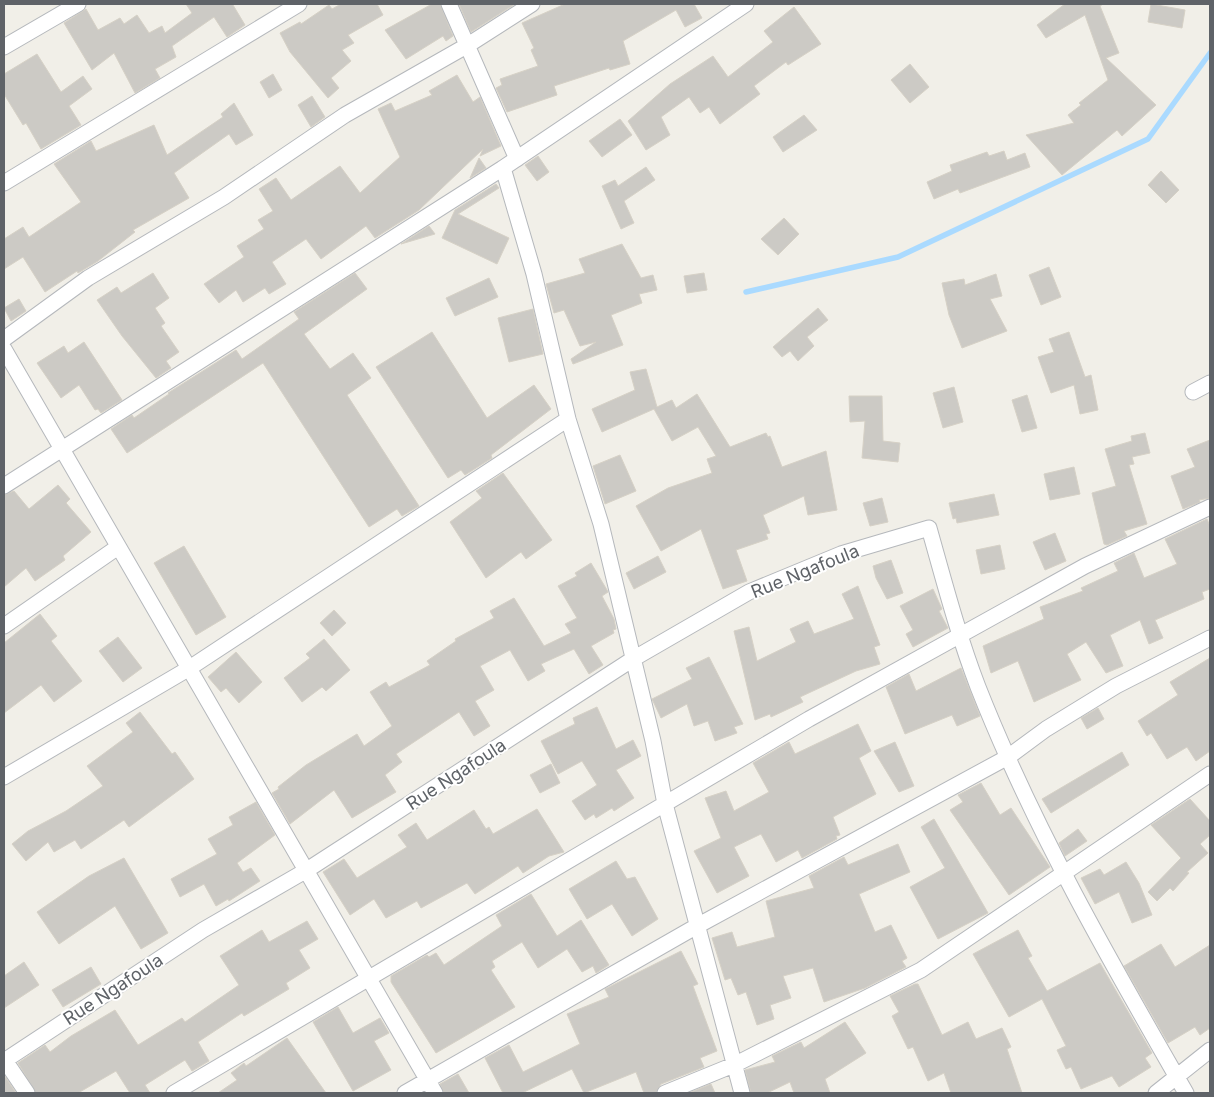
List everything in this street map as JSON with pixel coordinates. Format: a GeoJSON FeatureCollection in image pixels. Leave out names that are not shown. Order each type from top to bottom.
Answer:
{"type":"FeatureCollection","features":[{"type":"Feature","properties":{"kind":"street"},"geometry":{"type":"LineString","coordinates":[[4,47],[78,4]]}},
{"type":"Feature","properties":{"kind":"street"},"geometry":{"type":"LineString","coordinates":[[4,183],[299,4]]}},
{"type":"Feature","properties":{"kind":"street"},"geometry":{"type":"LineString","coordinates":[[450,4],[517,159]]}},
{"type":"Feature","properties":{"kind":"street"},"geometry":{"type":"LineString","coordinates":[[4,339],[88,278],[224,197],[345,114],[468,45],[532,4]]}},
{"type":"Feature","properties":{"kind":"street"},"geometry":{"type":"LineString","coordinates":[[4,486],[517,159],[746,4]]}},
{"type":"Feature","properties":{"kind":"street"},"geometry":{"type":"LineString","coordinates":[[503,168],[534,274],[568,419],[601,524],[665,804],[736,1064],[742,1093]]}},
{"type":"Feature","properties":{"kind":"street"},"geometry":{"type":"LineString","coordinates":[[4,350],[432,1087]]}},
{"type":"Feature","properties":{"kind":"street"},"geometry":{"type":"LineString","coordinates":[[1193,392],[1210,383]]}},
{"type":"Feature","properties":{"kind":"street"},"geometry":{"type":"LineString","coordinates":[[4,777],[188,669],[568,419]]}},
{"type":"Feature","properties":{"kind":"street"},"geometry":{"type":"LineString","coordinates":[[174,1093],[665,804],[959,634],[1085,566],[1210,507]]}},
{"type":"Feature","properties":{"kind":"street","name":"Rue Ngafoula"},"geometry":{"type":"LineString","coordinates":[[4,1060],[203,930],[307,870],[633,659],[749,592],[842,554],[929,528],[959,634]]}},
{"type":"Feature","properties":{"kind":"street"},"geometry":{"type":"LineString","coordinates":[[4,626],[118,547]]}},
{"type":"Feature","properties":{"kind":"street"},"geometry":{"type":"LineString","coordinates":[[959,634],[1008,757],[1063,875],[1186,1093]]}},
{"type":"Feature","properties":{"kind":"street"},"geometry":{"type":"LineString","coordinates":[[405,1093],[432,1087],[697,926],[1008,757],[1046,729],[1116,686],[1210,638]]}},
{"type":"Feature","properties":{"kind":"street"},"geometry":{"type":"LineString","coordinates":[[665,1093],[736,1064],[921,970],[1210,774]]}},
{"type":"Feature","properties":{"kind":"street"},"geometry":{"type":"LineString","coordinates":[[1156,1093],[1210,1050]]}},
{"type":"Feature","properties":{"kind":"street"},"geometry":{"type":"LineString","coordinates":[[4,1060],[27,1093]]}},
{"type":"Feature","properties":{"kind":"building"},"geometry":{"type":"Polygon","coordinates":[[[186,4],[234,4],[245,25],[227,37],[214,17],[172,46],[176,57],[155,69],[160,78],[135,93],[114,53],[92,70],[64,23],[86,9],[98,30],[120,18],[124,24],[137,15],[149,33],[162,26],[165,33],[192,13],[186,4]]]}},
{"type":"Feature","properties":{"kind":"building"},"geometry":{"type":"Polygon","coordinates":[[[341,4],[377,4],[383,15],[348,35],[354,43],[342,50],[351,61],[331,78],[339,88],[328,98],[290,52],[280,33],[300,22],[301,24],[329,5],[332,9],[341,4]]]}},
{"type":"Feature","properties":{"kind":"building"},"geometry":{"type":"Polygon","coordinates":[[[432,4],[440,4],[453,36],[446,41],[443,36],[406,59],[385,30],[432,4]]]}},
{"type":"Feature","properties":{"kind":"building"},"geometry":{"type":"Polygon","coordinates":[[[459,4],[515,4],[471,32],[459,4]]]}},
{"type":"Feature","properties":{"kind":"building"},"geometry":{"type":"Polygon","coordinates":[[[565,4],[694,4],[702,18],[685,27],[676,10],[623,41],[630,64],[610,70],[609,68],[554,86],[557,95],[507,112],[496,88],[502,85],[500,79],[538,66],[531,50],[534,48],[522,23],[565,4]]]}},
{"type":"Feature","properties":{"kind":"building"},"geometry":{"type":"Polygon","coordinates":[[[1065,4],[1103,4],[1100,6],[1119,53],[1106,58],[1156,105],[1122,136],[1117,130],[1062,175],[1026,135],[1074,123],[1068,115],[1081,105],[1079,103],[1108,80],[1085,15],[1046,38],[1037,25],[1065,4]]]}},
{"type":"Feature","properties":{"kind":"building"},"geometry":{"type":"Polygon","coordinates":[[[1151,4],[1185,10],[1182,28],[1148,22],[1151,4]]]}},
{"type":"Feature","properties":{"kind":"building"},"geometry":{"type":"Polygon","coordinates":[[[794,7],[821,44],[788,65],[786,62],[754,86],[760,94],[720,124],[709,107],[700,113],[689,97],[661,117],[670,135],[646,150],[628,121],[670,84],[713,56],[728,77],[773,42],[764,31],[794,7]]]}},
{"type":"Feature","properties":{"kind":"building"},"geometry":{"type":"Polygon","coordinates":[[[37,54],[61,92],[83,76],[92,89],[69,106],[81,125],[41,149],[26,123],[23,125],[4,94],[4,74],[37,54]]]}},
{"type":"Feature","properties":{"kind":"building"},"geometry":{"type":"Polygon","coordinates":[[[910,64],[929,87],[910,103],[891,80],[910,64]]]}},
{"type":"Feature","properties":{"kind":"building"},"geometry":{"type":"Polygon","coordinates":[[[273,74],[282,90],[269,98],[260,82],[273,74]]]}},
{"type":"Feature","properties":{"kind":"building"},"geometry":{"type":"Polygon","coordinates":[[[457,75],[473,102],[480,97],[501,146],[480,156],[483,149],[419,210],[375,238],[366,226],[321,259],[306,239],[272,262],[286,284],[269,294],[265,288],[243,302],[236,290],[219,303],[204,284],[244,257],[237,246],[264,229],[258,220],[273,211],[259,189],[276,178],[291,200],[340,166],[360,193],[400,157],[378,109],[391,103],[395,111],[432,95],[429,91],[457,75]]]}},
{"type":"Feature","properties":{"kind":"building"},"geometry":{"type":"Polygon","coordinates":[[[312,96],[325,117],[311,127],[298,105],[312,96]]]}},
{"type":"Feature","properties":{"kind":"building"},"geometry":{"type":"Polygon","coordinates":[[[234,103],[253,135],[236,145],[229,134],[174,173],[189,198],[133,230],[135,232],[98,261],[78,273],[77,271],[45,292],[23,257],[4,269],[4,239],[23,227],[29,237],[81,202],[54,164],[91,141],[96,151],[154,125],[167,155],[223,117],[221,114],[234,103]]]}},
{"type":"Feature","properties":{"kind":"building"},"geometry":{"type":"Polygon","coordinates":[[[804,115],[817,130],[783,152],[773,137],[804,115]]]}},
{"type":"Feature","properties":{"kind":"building"},"geometry":{"type":"Polygon","coordinates":[[[620,119],[632,135],[602,157],[589,141],[620,119]]]}},
{"type":"Feature","properties":{"kind":"building"},"geometry":{"type":"Polygon","coordinates":[[[1004,151],[1007,160],[1025,153],[1030,167],[960,193],[958,189],[934,199],[927,182],[952,171],[950,165],[987,152],[989,156],[1004,151]]]}},
{"type":"Feature","properties":{"kind":"building"},"geometry":{"type":"Polygon","coordinates":[[[538,156],[549,172],[537,181],[525,165],[538,156]]]}},
{"type":"Feature","properties":{"kind":"building"},"geometry":{"type":"Polygon","coordinates":[[[479,158],[486,168],[470,178],[479,158]]]}},
{"type":"Feature","properties":{"kind":"building"},"geometry":{"type":"Polygon","coordinates":[[[646,167],[655,180],[624,201],[634,223],[621,229],[602,186],[615,180],[618,186],[646,167]]]}},
{"type":"Feature","properties":{"kind":"building"},"geometry":{"type":"Polygon","coordinates":[[[1161,171],[1179,190],[1166,203],[1148,185],[1161,171]]]}},
{"type":"Feature","properties":{"kind":"building"},"geometry":{"type":"Polygon","coordinates":[[[496,184],[499,188],[458,214],[509,238],[497,264],[442,238],[455,210],[496,184]]]}},
{"type":"Feature","properties":{"kind":"building"},"geometry":{"type":"Polygon","coordinates":[[[784,218],[799,234],[778,255],[761,239],[784,218]]]}},
{"type":"Feature","properties":{"kind":"building"},"geometry":{"type":"Polygon","coordinates":[[[429,226],[435,234],[401,244],[429,226]]]}},
{"type":"Feature","properties":{"kind":"building"},"geometry":{"type":"Polygon","coordinates":[[[622,244],[641,278],[653,275],[657,290],[639,294],[642,303],[611,315],[623,345],[573,364],[571,359],[596,342],[580,346],[564,310],[554,313],[546,284],[585,273],[579,259],[622,244]]]}},
{"type":"Feature","properties":{"kind":"building"},"geometry":{"type":"Polygon","coordinates":[[[1049,267],[1061,297],[1041,305],[1029,275],[1049,267]]]}},
{"type":"Feature","properties":{"kind":"building"},"geometry":{"type":"Polygon","coordinates":[[[153,273],[169,298],[155,308],[165,323],[161,326],[179,352],[166,361],[171,368],[156,378],[122,336],[97,300],[117,287],[121,293],[153,273]]]}},
{"type":"Feature","properties":{"kind":"building"},"geometry":{"type":"Polygon","coordinates":[[[355,273],[367,289],[304,334],[330,369],[353,353],[371,378],[347,395],[419,506],[402,516],[397,509],[369,527],[263,363],[127,453],[111,429],[132,415],[134,418],[168,393],[236,350],[242,359],[299,319],[294,312],[355,273]]]}},
{"type":"Feature","properties":{"kind":"building"},"geometry":{"type":"Polygon","coordinates":[[[704,273],[707,290],[687,293],[684,276],[704,273]]]}},
{"type":"Feature","properties":{"kind":"building"},"geometry":{"type":"Polygon","coordinates":[[[996,274],[1002,296],[990,299],[1007,331],[962,348],[949,315],[942,283],[964,279],[965,285],[996,274]]]}},
{"type":"Feature","properties":{"kind":"building"},"geometry":{"type":"Polygon","coordinates":[[[489,278],[498,297],[455,316],[446,298],[489,278]]]}},
{"type":"Feature","properties":{"kind":"building"},"geometry":{"type":"Polygon","coordinates":[[[19,299],[26,311],[11,321],[4,308],[19,299]]]}},
{"type":"Feature","properties":{"kind":"building"},"geometry":{"type":"Polygon","coordinates":[[[818,308],[828,320],[807,337],[814,346],[798,361],[790,351],[782,357],[773,347],[818,308]]]}},
{"type":"Feature","properties":{"kind":"building"},"geometry":{"type":"Polygon","coordinates":[[[533,309],[543,354],[509,362],[498,318],[533,309]]]}},
{"type":"Feature","properties":{"kind":"building"},"geometry":{"type":"Polygon","coordinates":[[[432,332],[487,418],[534,385],[551,409],[491,455],[492,458],[465,475],[461,470],[448,478],[376,367],[432,332]]]}},
{"type":"Feature","properties":{"kind":"building"},"geometry":{"type":"Polygon","coordinates":[[[1069,332],[1085,377],[1091,375],[1098,410],[1080,414],[1074,385],[1051,393],[1038,357],[1054,352],[1049,339],[1069,332]]]}},
{"type":"Feature","properties":{"kind":"building"},"geometry":{"type":"Polygon","coordinates":[[[84,342],[122,400],[101,413],[98,409],[95,410],[79,385],[61,398],[37,363],[64,346],[68,353],[84,342]]]}},
{"type":"Feature","properties":{"kind":"building"},"geometry":{"type":"Polygon","coordinates":[[[646,369],[657,407],[672,400],[676,408],[697,394],[730,447],[766,433],[768,437],[770,436],[782,467],[826,451],[837,510],[808,515],[804,496],[763,515],[770,533],[766,534],[768,539],[736,550],[747,581],[723,589],[701,529],[661,551],[636,506],[668,488],[712,473],[707,459],[716,456],[698,427],[672,441],[654,409],[602,432],[592,409],[635,390],[630,372],[646,369]]]}},
{"type":"Feature","properties":{"kind":"building"},"geometry":{"type":"Polygon","coordinates":[[[954,387],[963,422],[943,428],[933,393],[954,387]]]}},
{"type":"Feature","properties":{"kind":"building"},"geometry":{"type":"Polygon","coordinates":[[[1027,395],[1037,428],[1022,432],[1012,400],[1027,395]]]}},
{"type":"Feature","properties":{"kind":"building"},"geometry":{"type":"Polygon","coordinates":[[[849,396],[882,396],[883,441],[900,443],[898,462],[862,458],[865,421],[850,422],[849,396]]]}},
{"type":"Feature","properties":{"kind":"building"},"geometry":{"type":"Polygon","coordinates":[[[1145,433],[1150,453],[1132,457],[1134,464],[1129,465],[1147,524],[1124,531],[1127,536],[1107,545],[1104,544],[1092,493],[1116,486],[1105,449],[1132,441],[1131,436],[1145,433]]]}},
{"type":"Feature","properties":{"kind":"building"},"geometry":{"type":"Polygon","coordinates":[[[1210,440],[1210,498],[1199,500],[1200,502],[1183,509],[1171,476],[1195,467],[1187,449],[1210,440]]]}},
{"type":"Feature","properties":{"kind":"building"},"geometry":{"type":"Polygon","coordinates":[[[620,455],[636,491],[605,504],[593,466],[620,455]]]}},
{"type":"Feature","properties":{"kind":"building"},"geometry":{"type":"Polygon","coordinates":[[[1074,467],[1080,494],[1050,500],[1044,474],[1074,467]]]}},
{"type":"Feature","properties":{"kind":"building"},"geometry":{"type":"Polygon","coordinates":[[[503,473],[552,540],[526,559],[521,552],[486,578],[450,522],[482,498],[476,491],[503,473]]]}},
{"type":"Feature","properties":{"kind":"building"},"geometry":{"type":"Polygon","coordinates":[[[58,485],[70,499],[66,503],[91,532],[63,556],[65,560],[35,581],[26,568],[4,587],[4,495],[14,491],[29,509],[58,485]]]}},
{"type":"Feature","properties":{"kind":"building"},"geometry":{"type":"Polygon","coordinates":[[[994,494],[999,515],[957,523],[956,518],[953,519],[949,503],[994,494]]]}},
{"type":"Feature","properties":{"kind":"building"},"geometry":{"type":"Polygon","coordinates":[[[882,498],[888,522],[870,526],[863,503],[882,498]]]}},
{"type":"Feature","properties":{"kind":"building"},"geometry":{"type":"Polygon","coordinates":[[[1207,519],[1210,526],[1210,589],[1202,592],[1204,599],[1155,620],[1163,638],[1149,644],[1140,620],[1110,635],[1123,666],[1106,673],[1086,642],[1067,654],[1081,680],[1034,702],[1018,661],[991,673],[983,646],[1044,619],[1040,607],[1083,591],[1081,588],[1118,571],[1114,563],[1134,553],[1144,578],[1177,564],[1165,539],[1207,519]]]}},
{"type":"Feature","properties":{"kind":"building"},"geometry":{"type":"Polygon","coordinates":[[[1055,533],[1066,561],[1045,570],[1033,542],[1055,533]]]}},
{"type":"Feature","properties":{"kind":"building"},"geometry":{"type":"Polygon","coordinates":[[[1000,545],[1005,569],[981,574],[976,550],[1000,545]]]}},
{"type":"Feature","properties":{"kind":"building"},"geometry":{"type":"Polygon","coordinates":[[[184,546],[226,617],[196,635],[154,563],[184,546]]]}},
{"type":"Feature","properties":{"kind":"building"},"geometry":{"type":"Polygon","coordinates":[[[658,556],[666,572],[634,589],[626,573],[658,556]]]}},
{"type":"Feature","properties":{"kind":"building"},"geometry":{"type":"Polygon","coordinates":[[[891,560],[903,593],[887,599],[876,578],[873,566],[891,560]]]}},
{"type":"Feature","properties":{"kind":"building"},"geometry":{"type":"Polygon","coordinates":[[[591,563],[608,592],[602,596],[614,619],[616,629],[613,630],[614,633],[591,646],[603,665],[589,674],[574,649],[541,664],[545,671],[528,681],[510,650],[480,666],[494,690],[475,701],[490,726],[474,736],[459,712],[396,754],[402,762],[385,775],[396,792],[352,818],[334,790],[290,824],[272,793],[279,789],[278,787],[306,765],[357,734],[364,746],[392,726],[370,692],[386,682],[389,687],[430,665],[427,661],[456,641],[455,639],[494,618],[490,611],[514,598],[544,646],[571,633],[565,624],[577,618],[558,586],[577,576],[575,573],[591,563]]]}},
{"type":"Feature","properties":{"kind":"building"},"geometry":{"type":"Polygon","coordinates":[[[858,586],[880,645],[874,647],[880,664],[856,671],[800,697],[803,702],[771,717],[770,714],[755,720],[734,631],[749,627],[757,661],[796,642],[790,629],[808,621],[814,634],[854,619],[842,594],[858,586]]]}},
{"type":"Feature","properties":{"kind":"building"},"geometry":{"type":"Polygon","coordinates":[[[933,589],[942,609],[939,611],[948,628],[913,647],[906,634],[913,630],[900,606],[933,589]]]}},
{"type":"Feature","properties":{"kind":"building"},"geometry":{"type":"Polygon","coordinates":[[[334,610],[346,623],[332,636],[320,623],[334,610]]]}},
{"type":"Feature","properties":{"kind":"building"},"geometry":{"type":"Polygon","coordinates":[[[40,614],[57,636],[51,641],[82,681],[54,702],[41,685],[4,713],[4,643],[40,614]]]}},
{"type":"Feature","properties":{"kind":"building"},"geometry":{"type":"Polygon","coordinates":[[[118,637],[142,668],[123,682],[99,651],[118,637]]]}},
{"type":"Feature","properties":{"kind":"building"},"geometry":{"type":"Polygon","coordinates":[[[324,639],[350,670],[326,691],[322,687],[302,702],[284,678],[310,658],[306,654],[324,639]]]}},
{"type":"Feature","properties":{"kind":"building"},"geometry":{"type":"Polygon","coordinates":[[[236,652],[262,682],[239,703],[226,688],[221,692],[208,677],[236,652]]]}},
{"type":"Feature","properties":{"kind":"building"},"geometry":{"type":"Polygon","coordinates":[[[709,657],[743,724],[734,727],[737,733],[715,741],[708,721],[694,726],[687,704],[661,718],[652,699],[692,679],[686,668],[709,657]]]}},
{"type":"Feature","properties":{"kind":"building"},"geometry":{"type":"Polygon","coordinates":[[[1210,658],[1210,751],[1196,761],[1187,747],[1167,759],[1151,733],[1147,736],[1138,721],[1178,695],[1170,682],[1210,658]]]}},
{"type":"Feature","properties":{"kind":"building"},"geometry":{"type":"Polygon","coordinates":[[[961,668],[980,716],[957,726],[952,715],[905,734],[886,687],[909,674],[916,691],[961,668]]]}},
{"type":"Feature","properties":{"kind":"building"},"geometry":{"type":"Polygon","coordinates":[[[597,707],[616,749],[633,740],[641,756],[616,770],[634,798],[614,811],[612,808],[596,818],[594,814],[585,820],[572,801],[597,785],[582,761],[558,774],[541,741],[575,724],[573,718],[597,707]]]}},
{"type":"Feature","properties":{"kind":"building"},"geometry":{"type":"Polygon","coordinates":[[[1098,708],[1104,719],[1087,729],[1081,718],[1098,708]]]}},
{"type":"Feature","properties":{"kind":"building"},"geometry":{"type":"Polygon","coordinates":[[[140,712],[172,754],[175,752],[194,779],[129,827],[124,820],[81,849],[75,840],[54,852],[48,842],[26,861],[12,844],[28,831],[66,811],[103,786],[87,766],[133,732],[126,723],[140,712]]]}},
{"type":"Feature","properties":{"kind":"building"},"geometry":{"type":"Polygon","coordinates":[[[858,724],[871,751],[859,758],[876,794],[833,817],[840,835],[836,836],[837,839],[802,858],[798,850],[776,862],[761,834],[734,847],[749,876],[717,893],[694,851],[721,838],[705,798],[726,791],[734,811],[769,792],[753,763],[789,742],[795,754],[858,724]]]}},
{"type":"Feature","properties":{"kind":"building"},"geometry":{"type":"Polygon","coordinates":[[[895,742],[914,786],[899,792],[874,751],[895,742]]]}},
{"type":"Feature","properties":{"kind":"building"},"geometry":{"type":"Polygon","coordinates":[[[1122,752],[1129,765],[1051,813],[1042,799],[1122,752]]]}},
{"type":"Feature","properties":{"kind":"building"},"geometry":{"type":"Polygon","coordinates":[[[551,764],[560,783],[540,793],[530,775],[551,764]]]}},
{"type":"Feature","properties":{"kind":"building"},"geometry":{"type":"Polygon","coordinates":[[[981,783],[1000,815],[1011,808],[1050,867],[1009,895],[950,810],[963,802],[958,795],[981,783]]]}},
{"type":"Feature","properties":{"kind":"building"},"geometry":{"type":"Polygon","coordinates":[[[1190,799],[1210,821],[1210,835],[1200,844],[1208,853],[1187,872],[1189,873],[1173,891],[1170,888],[1157,901],[1148,892],[1181,858],[1151,825],[1190,799]]]}},
{"type":"Feature","properties":{"kind":"building"},"geometry":{"type":"Polygon","coordinates":[[[256,802],[275,835],[237,863],[243,872],[251,868],[260,881],[229,901],[228,899],[216,906],[204,884],[180,897],[171,879],[217,854],[208,839],[233,825],[229,817],[256,802]]]}},
{"type":"Feature","properties":{"kind":"building"},"geometry":{"type":"Polygon","coordinates":[[[537,809],[564,852],[549,856],[523,873],[518,866],[475,894],[467,883],[421,908],[417,901],[386,918],[374,899],[350,915],[323,872],[344,859],[357,878],[407,847],[398,835],[416,823],[427,840],[474,810],[486,829],[489,827],[493,834],[537,809]]]}},
{"type":"Feature","properties":{"kind":"building"},"geometry":{"type":"Polygon","coordinates":[[[934,819],[988,913],[938,939],[910,887],[945,868],[921,827],[934,819]]]}},
{"type":"Feature","properties":{"kind":"building"},"geometry":{"type":"Polygon","coordinates":[[[1078,829],[1087,841],[1065,856],[1059,843],[1078,829]]]}},
{"type":"Feature","properties":{"kind":"building"},"geometry":{"type":"Polygon","coordinates":[[[898,844],[910,872],[859,894],[875,932],[891,925],[907,958],[902,961],[906,967],[865,988],[824,1002],[813,968],[783,976],[791,998],[770,1005],[774,1019],[757,1025],[746,992],[738,995],[731,978],[725,980],[712,938],[732,932],[737,947],[775,937],[766,901],[814,888],[809,876],[844,857],[848,865],[898,844]]]}},
{"type":"Feature","properties":{"kind":"building"},"geometry":{"type":"Polygon","coordinates":[[[124,858],[168,933],[141,949],[115,906],[59,944],[37,912],[89,876],[124,858]]]}},
{"type":"Feature","properties":{"kind":"building"},"geometry":{"type":"Polygon","coordinates":[[[616,861],[627,879],[635,877],[658,919],[632,936],[612,904],[587,919],[569,889],[616,861]]]}},
{"type":"Feature","properties":{"kind":"building"},"geometry":{"type":"Polygon","coordinates":[[[1126,862],[1139,883],[1152,915],[1132,923],[1119,892],[1095,904],[1081,878],[1100,869],[1104,875],[1126,862]]]}},
{"type":"Feature","properties":{"kind":"building"},"geometry":{"type":"Polygon","coordinates":[[[531,894],[557,936],[581,920],[609,965],[596,973],[593,966],[582,972],[567,949],[538,968],[522,942],[492,961],[495,967],[491,970],[515,1007],[436,1053],[391,982],[391,976],[427,955],[429,957],[436,953],[444,965],[502,926],[496,915],[531,894]]]}},
{"type":"Feature","properties":{"kind":"building"},"geometry":{"type":"Polygon","coordinates":[[[307,921],[318,939],[299,950],[310,968],[286,983],[289,989],[244,1016],[242,1013],[198,1042],[209,1061],[192,1071],[185,1060],[145,1085],[150,1093],[130,1093],[116,1071],[78,1093],[36,1093],[18,1063],[45,1045],[50,1052],[71,1036],[115,1010],[138,1045],[182,1018],[185,1022],[239,985],[220,956],[262,930],[269,942],[307,921]]]}},
{"type":"Feature","properties":{"kind":"building"},"geometry":{"type":"Polygon","coordinates":[[[1018,930],[1032,956],[1028,958],[1047,991],[1100,963],[1152,1053],[1145,1058],[1151,1067],[1119,1087],[1112,1076],[1081,1089],[1071,1067],[1066,1069],[1057,1050],[1066,1046],[1042,999],[1009,1017],[973,954],[1018,930]]]}},
{"type":"Feature","properties":{"kind":"building"},"geometry":{"type":"Polygon","coordinates":[[[1161,944],[1175,967],[1210,945],[1210,1028],[1200,1035],[1195,1027],[1168,1043],[1124,966],[1161,944]]]}},
{"type":"Feature","properties":{"kind":"building"},"geometry":{"type":"Polygon","coordinates":[[[681,951],[698,984],[693,986],[717,1051],[700,1058],[704,1067],[661,1084],[656,1093],[644,1093],[636,1072],[584,1093],[572,1069],[522,1093],[503,1093],[485,1058],[509,1045],[523,1072],[580,1044],[567,1014],[609,997],[605,989],[681,951]]]}},
{"type":"Feature","properties":{"kind":"building"},"geometry":{"type":"Polygon","coordinates":[[[24,962],[39,985],[4,1008],[4,976],[24,962]]]}},
{"type":"Feature","properties":{"kind":"building"},"geometry":{"type":"Polygon","coordinates":[[[91,967],[101,984],[63,1007],[52,990],[91,967]]]}},
{"type":"Feature","properties":{"kind":"building"},"geometry":{"type":"Polygon","coordinates":[[[918,984],[942,1035],[968,1022],[976,1039],[1002,1028],[1011,1047],[1007,1049],[1022,1093],[951,1093],[944,1073],[928,1081],[913,1047],[908,1049],[892,1016],[899,1012],[890,996],[918,984]]]}},
{"type":"Feature","properties":{"kind":"building"},"geometry":{"type":"Polygon","coordinates":[[[338,1007],[353,1033],[380,1018],[389,1033],[374,1041],[391,1070],[353,1091],[313,1022],[338,1007]]]}},
{"type":"Feature","properties":{"kind":"building"},"geometry":{"type":"Polygon","coordinates":[[[845,1022],[866,1053],[825,1079],[830,1093],[794,1093],[790,1082],[767,1093],[751,1093],[745,1070],[775,1062],[772,1056],[801,1042],[804,1048],[845,1022]]]}},
{"type":"Feature","properties":{"kind":"building"},"geometry":{"type":"Polygon","coordinates":[[[287,1038],[326,1093],[218,1093],[237,1080],[231,1073],[244,1063],[246,1066],[287,1038]]]}},
{"type":"Feature","properties":{"kind":"building"},"geometry":{"type":"Polygon","coordinates":[[[458,1074],[469,1093],[444,1093],[440,1084],[458,1074]]]}},
{"type":"Feature","properties":{"kind":"building"},"geometry":{"type":"Polygon","coordinates":[[[4,1075],[16,1093],[4,1093],[4,1075]]]}},
{"type":"Feature","properties":{"kind":"building"},"geometry":{"type":"Polygon","coordinates":[[[711,1084],[715,1093],[689,1093],[711,1084]]]}},
{"type":"Feature","properties":{"kind":"waterway"},"geometry":{"type":"LineString","coordinates":[[746,292],[898,257],[1148,139],[1210,53]]}}]}
